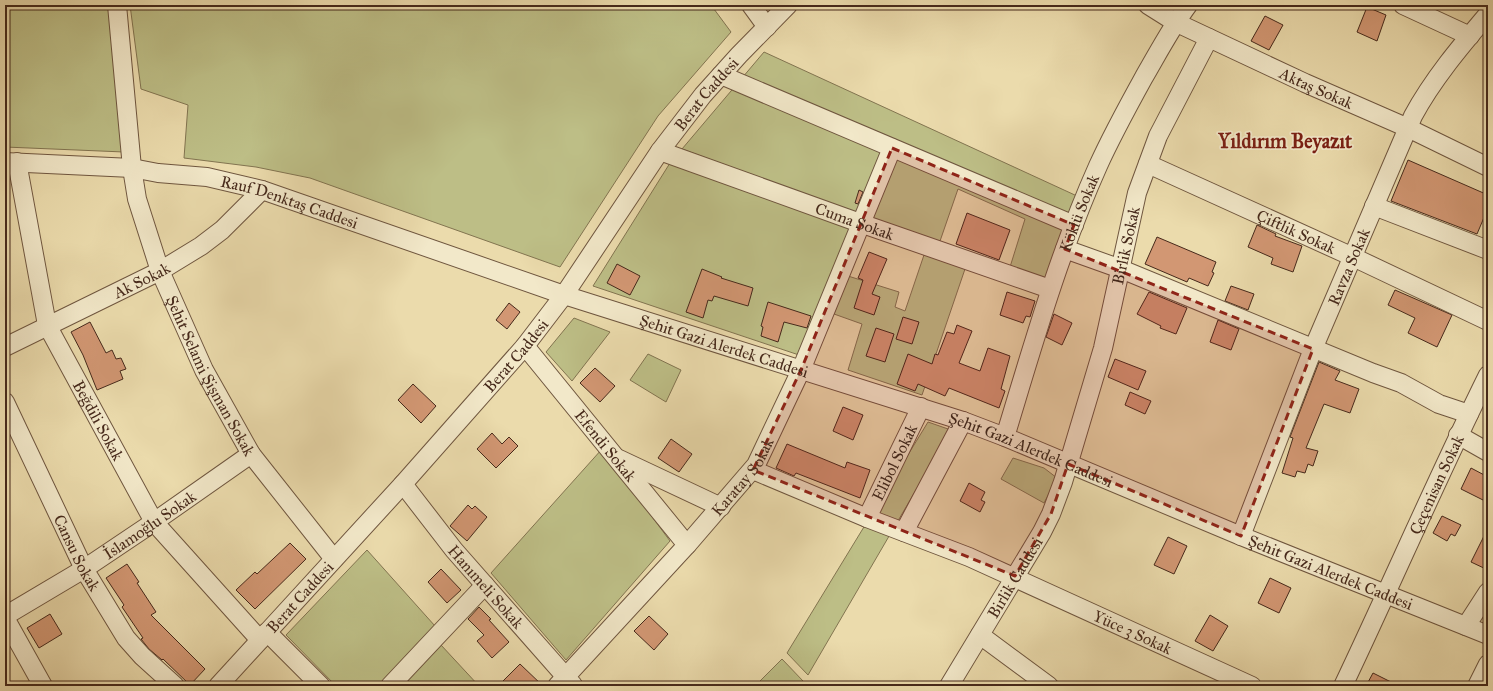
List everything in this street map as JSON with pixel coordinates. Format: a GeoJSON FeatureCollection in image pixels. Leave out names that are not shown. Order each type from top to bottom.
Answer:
{"type":"FeatureCollection","features":[{"type":"Feature","properties":{"kind":"street","name":"Şehit Selami Şişman Sokak"},"geometry":{"type":"LineString","coordinates":[[117,5],[132,168],[137,198],[160,271],[204,370],[251,454],[334,559]]}},
{"type":"Feature","properties":{"kind":"street"},"geometry":{"type":"LineString","coordinates":[[751,5],[766,27]]}},
{"type":"Feature","properties":{"kind":"street","name":"Berat Caddesi"},"geometry":{"type":"LineString","coordinates":[[218,686],[403,484],[525,346],[564,295],[660,151],[721,75],[788,5]]}},
{"type":"Feature","properties":{"kind":"street","name":"Aktaş Sokak"},"geometry":{"type":"LineString","coordinates":[[1148,5],[1175,22],[1304,83],[1408,128],[1488,167]]}},
{"type":"Feature","properties":{"kind":"street","name":"Köklü Sokak"},"geometry":{"type":"LineString","coordinates":[[1005,437],[1050,289],[1095,172],[1112,136],[1175,22],[1188,5]]}},
{"type":"Feature","properties":{"kind":"street"},"geometry":{"type":"LineString","coordinates":[[1403,5],[1470,36]]}},
{"type":"Feature","properties":{"kind":"street","name":"Ravza Sokak"},"geometry":{"type":"LineString","coordinates":[[1241,536],[1313,348],[1413,116],[1429,89],[1488,14]]}},
{"type":"Feature","properties":{"kind":"street","name":"Birlik Sokak"},"geometry":{"type":"LineString","coordinates":[[1068,464],[1103,348],[1137,193],[1158,136],[1209,38]]}},
{"type":"Feature","properties":{"kind":"street"},"geometry":{"type":"LineString","coordinates":[[721,75],[1074,225]]}},
{"type":"Feature","properties":{"kind":"street","name":"Karatay Sokak"},"geometry":{"type":"LineString","coordinates":[[565,683],[753,470],[765,448],[801,370],[892,148]]}},
{"type":"Feature","properties":{"kind":"street","name":"Cuma Sokak"},"geometry":{"type":"LineString","coordinates":[[660,151],[860,224],[1050,289]]}},
{"type":"Feature","properties":{"kind":"street","name":"Rauf Denktaş Caddesi"},"geometry":{"type":"LineString","coordinates":[[11,162],[132,168],[158,173],[207,177],[232,182],[262,190],[564,295]]}},
{"type":"Feature","properties":{"kind":"street","name":"Beğdili Sokak"},"geometry":{"type":"LineString","coordinates":[[11,162],[47,325],[154,522],[263,636],[321,686]]}},
{"type":"Feature","properties":{"kind":"street","name":"Çiftlik Sokak"},"geometry":{"type":"LineString","coordinates":[[1148,164],[1353,257],[1488,321]]}},
{"type":"Feature","properties":{"kind":"street","name":"Ak Sokak"},"geometry":{"type":"LineString","coordinates":[[5,347],[47,325],[160,271],[201,246],[222,230],[262,190]]}},
{"type":"Feature","properties":{"kind":"street"},"geometry":{"type":"LineString","coordinates":[[1374,206],[1488,250]]}},
{"type":"Feature","properties":{"kind":"street"},"geometry":{"type":"LineString","coordinates":[[1065,249],[1121,269],[1401,383],[1439,404],[1469,414]]}},
{"type":"Feature","properties":{"kind":"street","name":"Şehit Gazi Alerdek Caddesi"},"geometry":{"type":"LineString","coordinates":[[564,295],[963,421],[1005,437],[1241,536],[1488,635]]}},
{"type":"Feature","properties":{"kind":"street","name":"Efendi Sokak"},"geometry":{"type":"LineString","coordinates":[[525,346],[687,545]]}},
{"type":"Feature","properties":{"kind":"street","name":"Çeçenisan Sokak"},"geometry":{"type":"LineString","coordinates":[[1343,686],[1458,435],[1488,375]]}},
{"type":"Feature","properties":{"kind":"street","name":"Cansu Sokak"},"geometry":{"type":"LineString","coordinates":[[5,402],[84,569],[126,638],[142,656],[175,686]]}},
{"type":"Feature","properties":{"kind":"street","name":"Elibol Sokak"},"geometry":{"type":"LineString","coordinates":[[866,518],[921,407]]}},
{"type":"Feature","properties":{"kind":"street"},"geometry":{"type":"LineString","coordinates":[[904,532],[963,421]]}},
{"type":"Feature","properties":{"kind":"street"},"geometry":{"type":"LineString","coordinates":[[1458,435],[1488,452]]}},
{"type":"Feature","properties":{"kind":"street","name":"İslamoğlu Sokak"},"geometry":{"type":"LineString","coordinates":[[5,617],[84,569],[251,454]]}},
{"type":"Feature","properties":{"kind":"street"},"geometry":{"type":"LineString","coordinates":[[615,457],[721,507]]}},
{"type":"Feature","properties":{"kind":"street","name":"Birlik Caddesi"},"geometry":{"type":"LineString","coordinates":[[949,686],[1051,514],[1068,464]]}},
{"type":"Feature","properties":{"kind":"street","name":"Yüce 3 Sokak"},"geometry":{"type":"LineString","coordinates":[[753,470],[866,518],[970,556],[1252,686]]}},
{"type":"Feature","properties":{"kind":"street","name":"Hanımeli Sokak"},"geometry":{"type":"LineString","coordinates":[[403,484],[454,550],[485,585],[565,683]]}},
{"type":"Feature","properties":{"kind":"street"},"geometry":{"type":"LineString","coordinates":[[390,686],[485,585]]}},
{"type":"Feature","properties":{"kind":"street"},"geometry":{"type":"LineString","coordinates":[[1466,626],[1488,592]]}},
{"type":"Feature","properties":{"kind":"street"},"geometry":{"type":"LineString","coordinates":[[5,617],[44,686]]}},
{"type":"Feature","properties":{"kind":"street"},"geometry":{"type":"LineString","coordinates":[[980,635],[1050,686]]}},
{"type":"Feature","properties":{"kind":"street"},"geometry":{"type":"LineString","coordinates":[[1477,686],[1488,664]]}},
{"type":"Feature","properties":{"kind":"highlighted area"},"geometry":{"type":"Polygon","coordinates":[[[892,148],[1074,225],[1065,249],[1313,349],[1241,536],[1068,464],[1051,514],[1015,576],[753,470],[801,370],[892,148]]]}},
{"type":"Feature","properties":{"kind":"green space"},"geometry":{"type":"Polygon","coordinates":[[[5,5],[109,5],[124,152],[5,147],[5,5]]]}},
{"type":"Feature","properties":{"kind":"green space"},"geometry":{"type":"Polygon","coordinates":[[[130,5],[711,5],[731,32],[658,116],[560,267],[310,178],[256,167],[184,158],[188,105],[141,89],[130,5]]]}},
{"type":"Feature","properties":{"kind":"green space"},"geometry":{"type":"Polygon","coordinates":[[[764,52],[1077,196],[1047,279],[1010,267],[1025,219],[958,189],[939,244],[682,149],[764,52]]]}},
{"type":"Feature","properties":{"kind":"green space"},"geometry":{"type":"Polygon","coordinates":[[[670,163],[854,228],[799,355],[593,286],[670,163]]]}},
{"type":"Feature","properties":{"kind":"green space"},"geometry":{"type":"Polygon","coordinates":[[[925,252],[965,269],[922,395],[848,370],[862,324],[834,314],[848,276],[899,292],[895,307],[905,311],[925,252]]]}},
{"type":"Feature","properties":{"kind":"green space"},"geometry":{"type":"Polygon","coordinates":[[[574,318],[610,332],[572,381],[546,352],[574,318]]]}},
{"type":"Feature","properties":{"kind":"green space"},"geometry":{"type":"Polygon","coordinates":[[[648,354],[681,370],[666,402],[630,380],[648,354]]]}},
{"type":"Feature","properties":{"kind":"green space"},"geometry":{"type":"Polygon","coordinates":[[[928,422],[951,430],[808,675],[787,653],[928,422]]]}},
{"type":"Feature","properties":{"kind":"green space"},"geometry":{"type":"Polygon","coordinates":[[[602,449],[670,541],[566,660],[491,573],[602,449]]]}},
{"type":"Feature","properties":{"kind":"green space"},"geometry":{"type":"Polygon","coordinates":[[[1013,458],[1044,468],[1057,478],[1044,503],[1001,479],[1013,458]]]}},
{"type":"Feature","properties":{"kind":"green space"},"geometry":{"type":"Polygon","coordinates":[[[367,550],[435,626],[378,686],[336,686],[286,635],[367,550]]]}},
{"type":"Feature","properties":{"kind":"green space"},"geometry":{"type":"Polygon","coordinates":[[[441,645],[479,686],[402,686],[441,645]]]}},
{"type":"Feature","properties":{"kind":"green space"},"geometry":{"type":"Polygon","coordinates":[[[782,659],[803,681],[798,686],[755,686],[782,659]]]}},
{"type":"Feature","properties":{"kind":"building"},"geometry":{"type":"Polygon","coordinates":[[[1367,7],[1386,15],[1377,41],[1357,32],[1367,7]]]}},
{"type":"Feature","properties":{"kind":"building"},"geometry":{"type":"Polygon","coordinates":[[[1265,16],[1283,25],[1269,50],[1251,41],[1265,16]]]}},
{"type":"Feature","properties":{"kind":"building"},"geometry":{"type":"Polygon","coordinates":[[[1408,160],[1488,195],[1488,208],[1477,234],[1391,201],[1408,160]]]}},
{"type":"Feature","properties":{"kind":"building"},"geometry":{"type":"Polygon","coordinates":[[[859,190],[863,192],[858,204],[855,203],[859,190]]]}},
{"type":"Feature","properties":{"kind":"building"},"geometry":{"type":"Polygon","coordinates":[[[967,213],[1010,230],[999,260],[956,244],[967,213]]]}},
{"type":"Feature","properties":{"kind":"building"},"geometry":{"type":"Polygon","coordinates":[[[1257,225],[1276,234],[1275,236],[1302,246],[1293,272],[1271,264],[1273,258],[1248,247],[1257,225]]]}},
{"type":"Feature","properties":{"kind":"building"},"geometry":{"type":"Polygon","coordinates":[[[1157,237],[1216,262],[1212,272],[1214,273],[1208,286],[1189,278],[1187,282],[1145,264],[1157,237]]]}},
{"type":"Feature","properties":{"kind":"building"},"geometry":{"type":"Polygon","coordinates":[[[869,252],[887,259],[872,294],[880,297],[874,315],[854,308],[863,280],[858,278],[869,252]]]}},
{"type":"Feature","properties":{"kind":"building"},"geometry":{"type":"Polygon","coordinates":[[[617,264],[640,276],[630,295],[607,283],[617,264]]]}},
{"type":"Feature","properties":{"kind":"building"},"geometry":{"type":"Polygon","coordinates":[[[702,269],[722,277],[721,278],[753,288],[748,306],[714,296],[712,301],[708,300],[703,318],[686,312],[702,269]]]}},
{"type":"Feature","properties":{"kind":"building"},"geometry":{"type":"Polygon","coordinates":[[[1231,286],[1254,294],[1248,310],[1225,301],[1231,286]]]}},
{"type":"Feature","properties":{"kind":"building"},"geometry":{"type":"Polygon","coordinates":[[[1395,290],[1452,315],[1437,347],[1408,333],[1415,318],[1388,305],[1395,290]]]}},
{"type":"Feature","properties":{"kind":"building"},"geometry":{"type":"Polygon","coordinates":[[[1007,292],[1035,301],[1030,317],[1026,316],[1023,323],[1000,315],[1007,292]]]}},
{"type":"Feature","properties":{"kind":"building"},"geometry":{"type":"Polygon","coordinates":[[[1149,292],[1187,308],[1176,334],[1160,328],[1161,326],[1137,314],[1149,292]]]}},
{"type":"Feature","properties":{"kind":"building"},"geometry":{"type":"Polygon","coordinates":[[[768,302],[811,316],[807,328],[784,322],[778,342],[761,336],[763,327],[761,326],[768,302]]]}},
{"type":"Feature","properties":{"kind":"building"},"geometry":{"type":"Polygon","coordinates":[[[509,303],[520,312],[507,329],[496,320],[509,303]]]}},
{"type":"Feature","properties":{"kind":"building"},"geometry":{"type":"Polygon","coordinates":[[[1054,314],[1072,323],[1062,345],[1046,337],[1054,314]]]}},
{"type":"Feature","properties":{"kind":"building"},"geometry":{"type":"Polygon","coordinates":[[[903,317],[919,322],[912,344],[896,339],[903,317]]]}},
{"type":"Feature","properties":{"kind":"building"},"geometry":{"type":"Polygon","coordinates":[[[1218,320],[1239,329],[1231,350],[1210,342],[1218,320]]]}},
{"type":"Feature","properties":{"kind":"building"},"geometry":{"type":"Polygon","coordinates":[[[90,322],[106,353],[112,350],[116,359],[121,358],[126,369],[120,371],[123,379],[97,390],[83,355],[71,332],[90,322]]]}},
{"type":"Feature","properties":{"kind":"building"},"geometry":{"type":"Polygon","coordinates":[[[957,325],[972,331],[959,363],[980,371],[988,348],[1010,356],[1001,389],[1005,391],[999,408],[949,388],[945,396],[918,384],[915,391],[897,384],[908,354],[932,364],[935,354],[938,355],[947,332],[954,334],[957,325]]]}},
{"type":"Feature","properties":{"kind":"building"},"geometry":{"type":"Polygon","coordinates":[[[876,328],[894,334],[885,362],[866,356],[876,328]]]}},
{"type":"Feature","properties":{"kind":"building"},"geometry":{"type":"Polygon","coordinates":[[[1115,359],[1146,371],[1138,390],[1108,377],[1115,359]]]}},
{"type":"Feature","properties":{"kind":"building"},"geometry":{"type":"Polygon","coordinates":[[[1319,362],[1340,371],[1335,380],[1359,389],[1350,413],[1324,404],[1306,448],[1318,451],[1313,466],[1308,464],[1305,473],[1297,471],[1295,477],[1282,473],[1293,438],[1290,437],[1319,362]]]}},
{"type":"Feature","properties":{"kind":"building"},"geometry":{"type":"Polygon","coordinates":[[[595,368],[615,386],[600,402],[580,383],[595,368]]]}},
{"type":"Feature","properties":{"kind":"building"},"geometry":{"type":"Polygon","coordinates":[[[413,384],[436,406],[421,423],[398,400],[413,384]]]}},
{"type":"Feature","properties":{"kind":"building"},"geometry":{"type":"Polygon","coordinates":[[[1130,392],[1151,401],[1145,414],[1125,405],[1130,392]]]}},
{"type":"Feature","properties":{"kind":"building"},"geometry":{"type":"Polygon","coordinates":[[[843,407],[863,415],[853,440],[833,431],[843,407]]]}},
{"type":"Feature","properties":{"kind":"building"},"geometry":{"type":"Polygon","coordinates":[[[492,433],[502,444],[509,437],[518,446],[496,468],[477,449],[492,433]]]}},
{"type":"Feature","properties":{"kind":"building"},"geometry":{"type":"Polygon","coordinates":[[[671,439],[692,454],[679,472],[658,458],[671,439]]]}},
{"type":"Feature","properties":{"kind":"building"},"geometry":{"type":"Polygon","coordinates":[[[787,444],[845,468],[847,462],[870,470],[860,498],[796,473],[794,476],[776,468],[787,444]]]}},
{"type":"Feature","properties":{"kind":"building"},"geometry":{"type":"Polygon","coordinates":[[[1471,468],[1488,477],[1488,490],[1483,500],[1461,489],[1471,468]]]}},
{"type":"Feature","properties":{"kind":"building"},"geometry":{"type":"Polygon","coordinates":[[[969,483],[985,492],[981,500],[985,502],[980,512],[960,501],[969,483]]]}},
{"type":"Feature","properties":{"kind":"building"},"geometry":{"type":"Polygon","coordinates":[[[468,505],[472,509],[475,506],[487,517],[467,541],[450,526],[468,505]]]}},
{"type":"Feature","properties":{"kind":"building"},"geometry":{"type":"Polygon","coordinates":[[[1442,516],[1461,525],[1455,536],[1451,534],[1447,541],[1433,533],[1442,516]]]}},
{"type":"Feature","properties":{"kind":"building"},"geometry":{"type":"Polygon","coordinates":[[[1488,528],[1488,570],[1471,562],[1488,528]]]}},
{"type":"Feature","properties":{"kind":"building"},"geometry":{"type":"Polygon","coordinates":[[[1168,537],[1187,546],[1174,574],[1154,565],[1168,537]]]}},
{"type":"Feature","properties":{"kind":"building"},"geometry":{"type":"Polygon","coordinates":[[[290,543],[306,559],[255,609],[236,590],[255,572],[257,574],[290,543]]]}},
{"type":"Feature","properties":{"kind":"building"},"geometry":{"type":"Polygon","coordinates":[[[127,564],[139,582],[137,583],[156,612],[151,615],[205,669],[190,685],[163,659],[162,660],[149,649],[141,639],[143,638],[122,607],[124,605],[106,578],[127,564]]]}},
{"type":"Feature","properties":{"kind":"building"},"geometry":{"type":"Polygon","coordinates":[[[441,569],[461,590],[447,603],[428,582],[441,569]]]}},
{"type":"Feature","properties":{"kind":"building"},"geometry":{"type":"Polygon","coordinates":[[[1270,578],[1291,588],[1279,613],[1258,603],[1270,578]]]}},
{"type":"Feature","properties":{"kind":"building"},"geometry":{"type":"Polygon","coordinates":[[[479,607],[491,619],[489,620],[509,642],[492,658],[477,641],[484,635],[468,619],[479,607]]]}},
{"type":"Feature","properties":{"kind":"building"},"geometry":{"type":"Polygon","coordinates":[[[50,614],[62,634],[39,648],[27,628],[50,614]]]}},
{"type":"Feature","properties":{"kind":"building"},"geometry":{"type":"Polygon","coordinates":[[[1210,615],[1228,626],[1213,651],[1195,641],[1210,615]]]}},
{"type":"Feature","properties":{"kind":"building"},"geometry":{"type":"Polygon","coordinates":[[[649,616],[668,634],[654,650],[634,631],[649,616]]]}},
{"type":"Feature","properties":{"kind":"building"},"geometry":{"type":"Polygon","coordinates":[[[520,664],[543,686],[508,686],[503,681],[520,664]]]}},
{"type":"Feature","properties":{"kind":"building"},"geometry":{"type":"Polygon","coordinates":[[[1373,673],[1399,686],[1366,686],[1373,673]]]}},
{"type":"Feature","properties":{"kind":"district","name":"Yıldırım Beyazıt"},"geometry":{"type":"Point","coordinates":[1285,141]}}]}
